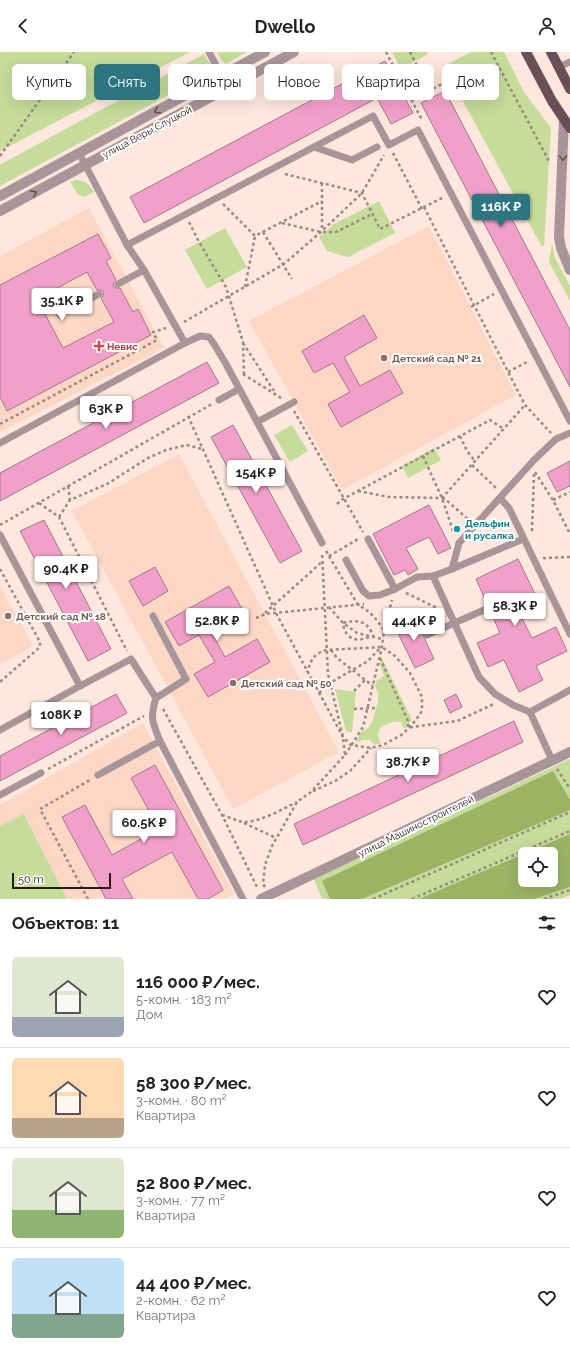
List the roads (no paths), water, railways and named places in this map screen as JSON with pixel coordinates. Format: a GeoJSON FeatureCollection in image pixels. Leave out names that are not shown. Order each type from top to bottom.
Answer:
{"type":"FeatureCollection","features":[{"type":"Feature","properties":{"kind":"main road"},"geometry":{"type":"LineString","coordinates":[[526,52],[552,102],[567,124]]}},
{"type":"Feature","properties":{"kind":"main road"},"geometry":{"type":"LineString","coordinates":[[551,52],[570,89]]}},
{"type":"Feature","properties":{"kind":"street","name":"улица Веры Слуцкой"},"geometry":{"type":"LineString","coordinates":[[243,64],[265,52]]}},
{"type":"Feature","properties":{"kind":"street","name":"улица Веры Слуцкой"},"geometry":{"type":"LineString","coordinates":[[256,73],[294,52]]}},
{"type":"Feature","properties":{"kind":"street","name":"улица Веры Слуцкой"},"geometry":{"type":"LineString","coordinates":[[0,196],[177,100]]}},
{"type":"Feature","properties":{"kind":"street","name":"улица Веры Слуцкой"},"geometry":{"type":"LineString","coordinates":[[0,212],[206,100]]}},
{"type":"Feature","properties":{"kind":"street"},"geometry":{"type":"LineString","coordinates":[[567,124],[559,237],[561,248],[570,270]]}},
{"type":"Feature","properties":{"kind":"street","name":"улица Машиностроителей"},"geometry":{"type":"LineString","coordinates":[[267,898],[570,752]]}},
{"type":"Feature","properties":{"kind":"lane"},"geometry":{"type":"LineString","coordinates":[[209,52],[215,64]]}},
{"type":"Feature","properties":{"kind":"lane"},"geometry":{"type":"LineString","coordinates":[[559,66],[570,62]]}},
{"type":"Feature","properties":{"kind":"lane"},"geometry":{"type":"LineString","coordinates":[[127,245],[373,116],[389,145],[418,130],[570,421]]}},
{"type":"Feature","properties":{"kind":"lane"},"geometry":{"type":"LineString","coordinates":[[314,147],[352,160],[377,147]]}},
{"type":"Feature","properties":{"kind":"lane"},"geometry":{"type":"LineString","coordinates":[[79,153],[127,245],[144,270],[185,344]]}},
{"type":"Feature","properties":{"kind":"lane"},"geometry":{"type":"LineString","coordinates":[[118,284],[144,270]]}},
{"type":"Feature","properties":{"kind":"lane"},"geometry":{"type":"LineString","coordinates":[[60,315],[99,294]]}},
{"type":"Feature","properties":{"kind":"lane"},"geometry":{"type":"LineString","coordinates":[[0,443],[200,336],[209,337],[226,364],[322,543]]}},
{"type":"Feature","properties":{"kind":"lane"},"geometry":{"type":"LineString","coordinates":[[219,400],[240,390]]}},
{"type":"Feature","properties":{"kind":"lane"},"geometry":{"type":"LineString","coordinates":[[257,422],[292,403]]}},
{"type":"Feature","properties":{"kind":"lane"},"geometry":{"type":"LineString","coordinates":[[452,569],[460,543],[530,464],[556,439],[570,433]]}},
{"type":"Feature","properties":{"kind":"lane"},"geometry":{"type":"LineString","coordinates":[[502,496],[570,634]]}},
{"type":"Feature","properties":{"kind":"lane"},"geometry":{"type":"LineString","coordinates":[[0,534],[80,686]]}},
{"type":"Feature","properties":{"kind":"lane"},"geometry":{"type":"LineString","coordinates":[[368,539],[395,589]]}},
{"type":"Feature","properties":{"kind":"lane"},"geometry":{"type":"LineString","coordinates":[[346,560],[363,591],[369,596],[380,595],[418,578],[433,576],[452,569],[523,539]]}},
{"type":"Feature","properties":{"kind":"lane"},"geometry":{"type":"LineString","coordinates":[[433,576],[480,677],[495,694],[513,705],[530,712],[552,760]]}},
{"type":"Feature","properties":{"kind":"lane"},"geometry":{"type":"LineString","coordinates":[[427,635],[484,610]]}},
{"type":"Feature","properties":{"kind":"lane"},"geometry":{"type":"LineString","coordinates":[[153,616],[186,679],[156,698],[152,712],[153,726],[243,899]]}},
{"type":"Feature","properties":{"kind":"lane"},"geometry":{"type":"LineString","coordinates":[[0,730],[131,659],[156,698]]}},
{"type":"Feature","properties":{"kind":"lane"},"geometry":{"type":"LineString","coordinates":[[530,712],[570,690]]}},
{"type":"Feature","properties":{"kind":"lane"},"geometry":{"type":"LineString","coordinates":[[98,775],[160,740]]}},
{"type":"Feature","properties":{"kind":"lane"},"geometry":{"type":"LineString","coordinates":[[0,795],[41,773]]}},
{"type":"Feature","properties":{"kind":"place","name":"Невис"},"geometry":{"type":"Point","coordinates":[99,346]}},
{"type":"Feature","properties":{"kind":"place","name":"Детский сад № 21"},"geometry":{"type":"Point","coordinates":[384,358]}},
{"type":"Feature","properties":{"kind":"place","name":"Дельфин и русалка"},"geometry":{"type":"Point","coordinates":[457,529]}},
{"type":"Feature","properties":{"kind":"place","name":"Детский сад № 18"},"geometry":{"type":"Point","coordinates":[8,616]}},
{"type":"Feature","properties":{"kind":"place","name":"Детский сад № 50"},"geometry":{"type":"Point","coordinates":[233,683]}}]}
